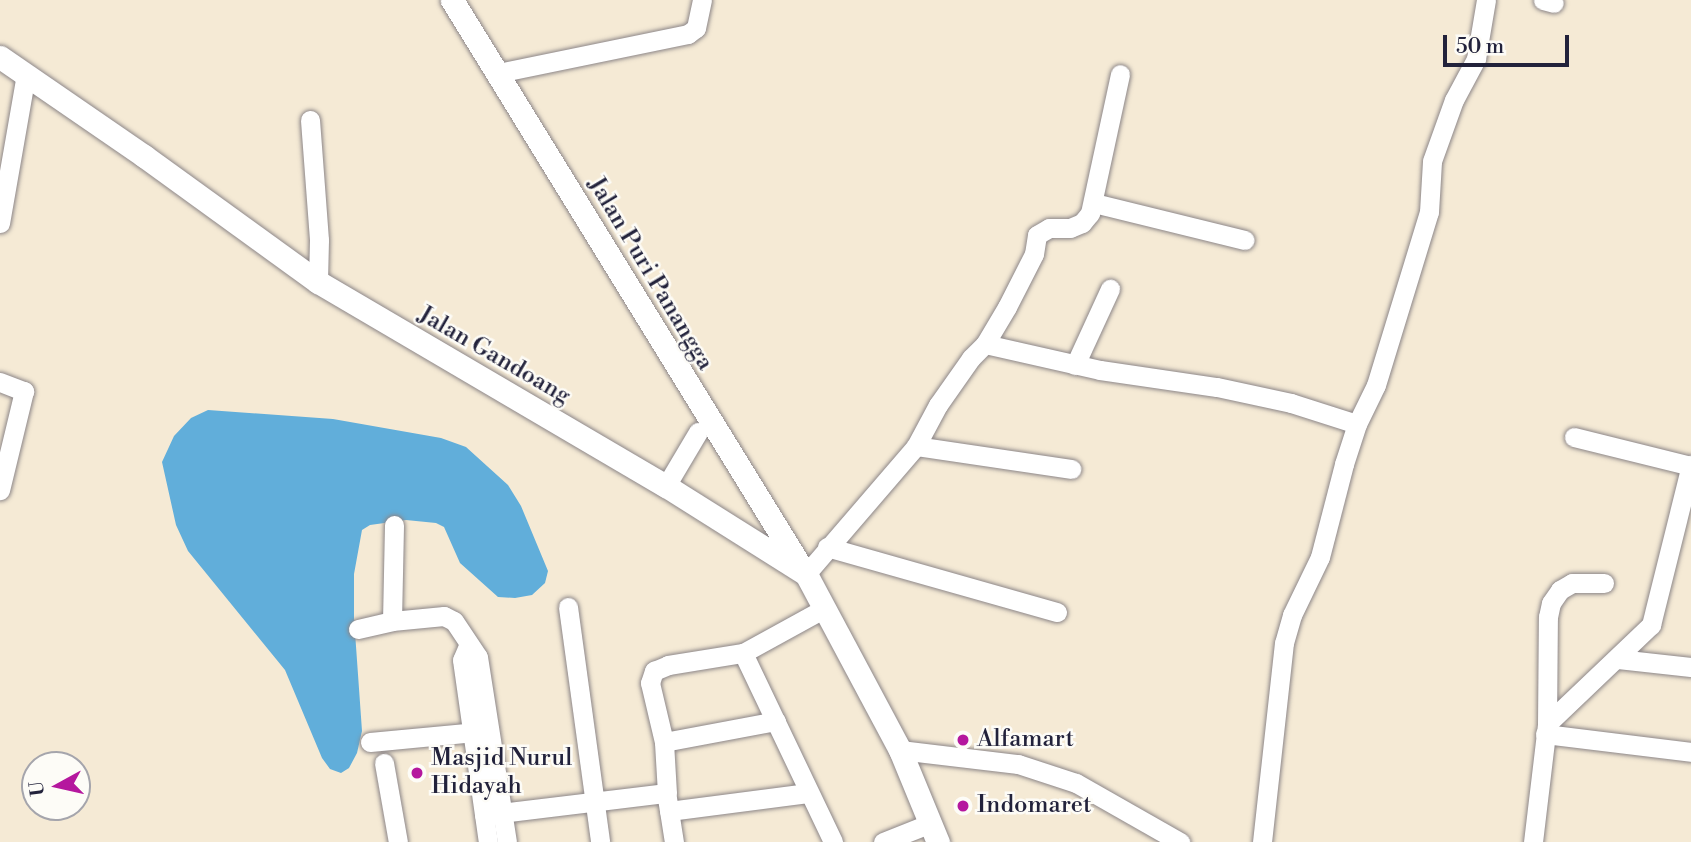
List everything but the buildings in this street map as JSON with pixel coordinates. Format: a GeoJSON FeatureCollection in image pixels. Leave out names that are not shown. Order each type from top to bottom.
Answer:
{"type":"FeatureCollection","features":[{"type":"Feature","properties":{"kind":"street","name":"Jalan Puri Panangga"},"geometry":{"type":"LineString","coordinates":[[452,0],[806,574]]}},
{"type":"Feature","properties":{"kind":"street"},"geometry":{"type":"LineString","coordinates":[[498,74],[693,32],[702,0]]}},
{"type":"Feature","properties":{"kind":"street"},"geometry":{"type":"LineString","coordinates":[[1262,842],[1284,643],[1292,615],[1320,557],[1357,424],[1376,385],[1429,212],[1433,161],[1454,100],[1476,59],[1486,0]]}},
{"type":"Feature","properties":{"kind":"street","name":"Jalan Gandoang"},"geometry":{"type":"LineString","coordinates":[[0,57],[318,282],[666,486],[806,574],[900,750],[935,833]]}},
{"type":"Feature","properties":{"kind":"street"},"geometry":{"type":"LineString","coordinates":[[0,223],[26,74]]}},
{"type":"Feature","properties":{"kind":"street"},"geometry":{"type":"LineString","coordinates":[[806,574],[916,446],[957,376],[985,344],[1028,266],[1037,235],[1042,229],[1069,228],[1082,223],[1094,203],[1120,75]]}},
{"type":"Feature","properties":{"kind":"street"},"geometry":{"type":"LineString","coordinates":[[310,120],[319,240],[318,282]]}},
{"type":"Feature","properties":{"kind":"street"},"geometry":{"type":"LineString","coordinates":[[1094,203],[1245,240]]}},
{"type":"Feature","properties":{"kind":"street"},"geometry":{"type":"LineString","coordinates":[[1075,365],[1110,289]]}},
{"type":"Feature","properties":{"kind":"street"},"geometry":{"type":"LineString","coordinates":[[985,344],[1075,365],[1217,387],[1292,403],[1357,424]]}},
{"type":"Feature","properties":{"kind":"street"},"geometry":{"type":"LineString","coordinates":[[0,382],[24,390],[0,490]]}},
{"type":"Feature","properties":{"kind":"street"},"geometry":{"type":"LineString","coordinates":[[666,486],[698,432]]}},
{"type":"Feature","properties":{"kind":"street"},"geometry":{"type":"LineString","coordinates":[[1546,729],[1651,625],[1691,465],[1574,437]]}},
{"type":"Feature","properties":{"kind":"street"},"geometry":{"type":"LineString","coordinates":[[916,446],[1071,469]]}},
{"type":"Feature","properties":{"kind":"street"},"geometry":{"type":"LineString","coordinates":[[392,621],[394,526]]}},
{"type":"Feature","properties":{"kind":"street"},"geometry":{"type":"LineString","coordinates":[[827,547],[1056,612]]}},
{"type":"Feature","properties":{"kind":"street"},"geometry":{"type":"LineString","coordinates":[[1533,842],[1546,729],[1548,617],[1551,603],[1560,590],[1572,583],[1604,583]]}},
{"type":"Feature","properties":{"kind":"street"},"geometry":{"type":"LineString","coordinates":[[568,607],[600,842]]}},
{"type":"Feature","properties":{"kind":"street"},"geometry":{"type":"LineString","coordinates":[[674,842],[664,742],[650,683],[654,671],[668,665],[743,653],[825,608]]}},
{"type":"Feature","properties":{"kind":"street"},"geometry":{"type":"LineString","coordinates":[[358,629],[392,621],[450,617],[468,646],[462,660],[481,731],[494,814],[507,842]]}},
{"type":"Feature","properties":{"kind":"street"},"geometry":{"type":"LineString","coordinates":[[743,653],[832,842]]}},
{"type":"Feature","properties":{"kind":"street"},"geometry":{"type":"LineString","coordinates":[[1618,659],[1691,667]]}},
{"type":"Feature","properties":{"kind":"street"},"geometry":{"type":"LineString","coordinates":[[664,742],[776,721]]}},
{"type":"Feature","properties":{"kind":"street"},"geometry":{"type":"LineString","coordinates":[[1546,729],[1691,752]]}},
{"type":"Feature","properties":{"kind":"street"},"geometry":{"type":"LineString","coordinates":[[370,743],[481,731]]}},
{"type":"Feature","properties":{"kind":"street"},"geometry":{"type":"LineString","coordinates":[[900,750],[1018,764],[1076,783],[1180,842]]}},
{"type":"Feature","properties":{"kind":"street"},"geometry":{"type":"LineString","coordinates":[[384,763],[398,842]]}},
{"type":"Feature","properties":{"kind":"street"},"geometry":{"type":"LineString","coordinates":[[494,814],[594,803],[668,802],[808,793]]}},
{"type":"Feature","properties":{"kind":"street"},"geometry":{"type":"LineString","coordinates":[[488,842],[494,814]]}},
{"type":"Feature","properties":{"kind":"street"},"geometry":{"type":"LineString","coordinates":[[883,842],[935,833]]}},
{"type":"Feature","properties":{"kind":"water"},"geometry":{"type":"Polygon","coordinates":[[[208,410],[333,419],[441,438],[466,447],[508,485],[521,506],[548,571],[545,583],[532,595],[498,597],[460,563],[444,527],[436,523],[406,520],[370,525],[362,530],[354,574],[354,618],[362,731],[357,753],[349,768],[341,773],[330,769],[322,758],[285,670],[188,551],[176,525],[162,462],[174,436],[191,418],[208,410]]]}},
{"type":"Feature","properties":{"kind":"place","name":"Alfamart"},"geometry":{"type":"Point","coordinates":[963,740]}},
{"type":"Feature","properties":{"kind":"place","name":"Masjid Nurul Hidayah"},"geometry":{"type":"Point","coordinates":[417,773]}},
{"type":"Feature","properties":{"kind":"place","name":"Indomaret"},"geometry":{"type":"Point","coordinates":[963,806]}}]}
